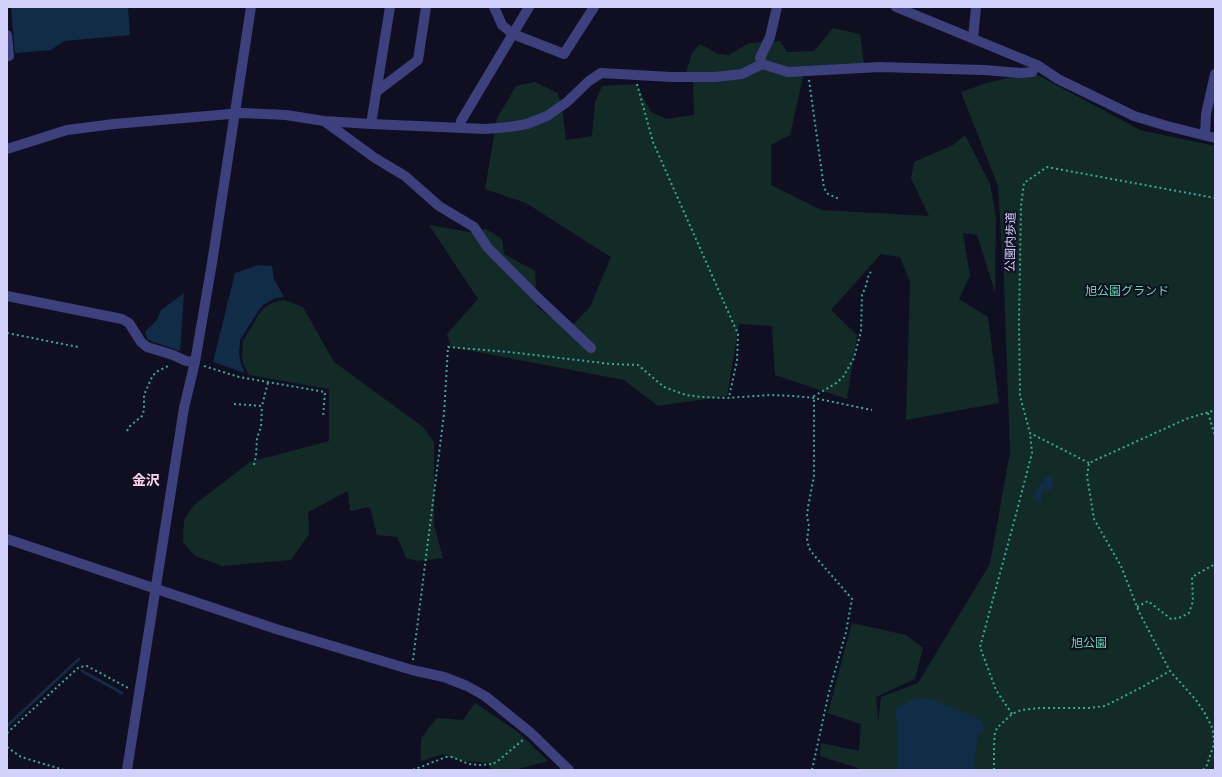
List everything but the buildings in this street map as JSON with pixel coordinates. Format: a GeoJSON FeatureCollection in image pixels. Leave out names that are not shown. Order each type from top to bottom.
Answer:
{"type":"FeatureCollection","features":[{"type":"Feature","properties":{"kind":"street"},"geometry":{"type":"LineString","coordinates":[[127,770],[184,408],[195,362],[212,263],[234,114],[252,7]]}},
{"type":"Feature","properties":{"kind":"street"},"geometry":{"type":"LineString","coordinates":[[371,124],[390,7]]}},
{"type":"Feature","properties":{"kind":"street"},"geometry":{"type":"LineString","coordinates":[[376,92],[418,60],[426,7]]}},
{"type":"Feature","properties":{"kind":"street"},"geometry":{"type":"LineString","coordinates":[[494,7],[502,25],[513,34],[564,54],[594,7]]}},
{"type":"Feature","properties":{"kind":"street"},"geometry":{"type":"LineString","coordinates":[[460,127],[461,121],[529,7]]}},
{"type":"Feature","properties":{"kind":"street"},"geometry":{"type":"LineString","coordinates":[[762,64],[760,58],[770,37],[777,7]]}},
{"type":"Feature","properties":{"kind":"street"},"geometry":{"type":"LineString","coordinates":[[896,7],[1037,65],[1058,79],[1134,116],[1210,136],[1206,114],[1215,74]]}},
{"type":"Feature","properties":{"kind":"street"},"geometry":{"type":"LineString","coordinates":[[973,38],[976,7]]}},
{"type":"Feature","properties":{"kind":"street"},"geometry":{"type":"LineString","coordinates":[[7,35],[9,56],[7,56]]}},
{"type":"Feature","properties":{"kind":"street"},"geometry":{"type":"LineString","coordinates":[[7,149],[67,130],[114,124],[234,114],[286,115],[324,121],[371,124],[486,129],[509,127],[527,124],[552,112],[567,102],[589,81],[601,73],[715,77],[742,74],[762,64],[788,72],[880,67],[984,70],[1026,73],[1032,72],[1037,65]]}},
{"type":"Feature","properties":{"kind":"street"},"geometry":{"type":"LineString","coordinates":[[324,121],[375,158],[405,176],[439,206],[474,227],[488,248],[591,348]]}},
{"type":"Feature","properties":{"kind":"street"},"geometry":{"type":"LineString","coordinates":[[7,296],[122,319],[129,323],[141,342],[147,348],[186,361],[195,362]]}},
{"type":"Feature","properties":{"kind":"street"},"geometry":{"type":"LineString","coordinates":[[7,539],[276,629],[412,670],[444,677],[467,686],[485,696],[531,733],[569,770]]}},
{"type":"Feature","properties":{"kind":"path"},"geometry":{"type":"LineString","coordinates":[[808,70],[822,181],[825,191],[839,199]]}},
{"type":"Feature","properties":{"kind":"path"},"geometry":{"type":"LineString","coordinates":[[635,75],[643,110],[653,142],[738,334],[737,361],[729,397]]}},
{"type":"Feature","properties":{"kind":"path","name":"公園内歩道"},"geometry":{"type":"LineString","coordinates":[[1030,432],[1020,396],[1019,321],[1021,206],[1024,183],[1047,167],[1215,198]]}},
{"type":"Feature","properties":{"kind":"path"},"geometry":{"type":"LineString","coordinates":[[812,770],[829,692],[846,632],[852,599],[809,548],[809,526],[807,516],[814,476],[814,396],[835,384],[843,377],[854,358],[861,331],[862,294],[871,272]]}},
{"type":"Feature","properties":{"kind":"path"},"geometry":{"type":"LineString","coordinates":[[7,334],[78,347]]}},
{"type":"Feature","properties":{"kind":"path"},"geometry":{"type":"LineString","coordinates":[[412,670],[444,414],[448,347],[509,352],[611,364],[638,365],[664,387],[686,395],[702,398],[771,394],[814,398],[872,410]]}},
{"type":"Feature","properties":{"kind":"path"},"geometry":{"type":"LineString","coordinates":[[127,431],[130,426],[142,416],[144,410],[144,395],[152,377],[156,372],[177,362],[180,358]]}},
{"type":"Feature","properties":{"kind":"path"},"geometry":{"type":"LineString","coordinates":[[195,362],[239,378],[325,392],[322,418]]}},
{"type":"Feature","properties":{"kind":"path"},"geometry":{"type":"LineString","coordinates":[[254,465],[257,438],[261,427],[262,406],[268,382]]}},
{"type":"Feature","properties":{"kind":"path"},"geometry":{"type":"LineString","coordinates":[[234,404],[262,406]]}},
{"type":"Feature","properties":{"kind":"path"},"geometry":{"type":"LineString","coordinates":[[1089,463],[1186,419],[1215,410]]}},
{"type":"Feature","properties":{"kind":"path"},"geometry":{"type":"LineString","coordinates":[[1208,413],[1215,436]]}},
{"type":"Feature","properties":{"kind":"path"},"geometry":{"type":"LineString","coordinates":[[1030,432],[1089,463]]}},
{"type":"Feature","properties":{"kind":"path"},"geometry":{"type":"LineString","coordinates":[[1012,714],[996,690],[980,647],[1032,453],[1030,432]]}},
{"type":"Feature","properties":{"kind":"path"},"geometry":{"type":"LineString","coordinates":[[1089,463],[1087,476],[1094,520],[1121,566],[1137,607],[1170,671],[1196,700],[1214,731],[1214,744],[1204,770]]}},
{"type":"Feature","properties":{"kind":"path"},"geometry":{"type":"LineString","coordinates":[[1137,607],[1148,601],[1171,618],[1179,618],[1184,616],[1188,613],[1193,601],[1192,577],[1215,564]]}},
{"type":"Feature","properties":{"kind":"path"},"geometry":{"type":"LineString","coordinates":[[7,733],[79,667],[87,666],[133,690],[139,691]]}},
{"type":"Feature","properties":{"kind":"path"},"geometry":{"type":"LineString","coordinates":[[994,770],[995,732],[998,727],[1012,714],[1021,710],[1089,708],[1105,706],[1170,671]]}},
{"type":"Feature","properties":{"kind":"path"},"geometry":{"type":"LineString","coordinates":[[413,770],[446,757],[452,757],[470,764],[493,764],[531,733]]}},
{"type":"Feature","properties":{"kind":"path"},"geometry":{"type":"LineString","coordinates":[[7,747],[20,757],[64,770]]}},
{"type":"Feature","properties":{"kind":"path"},"geometry":{"type":"LineString","coordinates":[[1209,756],[1215,757]]}},
{"type":"Feature","properties":{"kind":"green space"},"geometry":{"type":"Polygon","coordinates":[[[833,28],[860,34],[864,64],[805,68],[790,135],[771,145],[771,185],[821,210],[929,216],[911,178],[914,162],[953,145],[965,135],[990,184],[996,218],[995,292],[977,235],[963,233],[970,276],[959,299],[988,317],[999,403],[906,420],[910,282],[900,257],[881,254],[831,310],[857,335],[847,399],[775,375],[772,326],[739,324],[727,396],[658,406],[624,380],[451,347],[447,334],[478,299],[429,225],[469,232],[486,229],[502,239],[504,254],[535,271],[537,307],[568,330],[590,307],[611,257],[526,203],[485,189],[497,118],[516,86],[535,82],[558,93],[563,114],[566,140],[592,136],[595,102],[602,86],[636,84],[651,112],[666,119],[694,115],[693,81],[686,73],[692,53],[700,44],[718,54],[729,55],[749,43],[780,41],[787,52],[814,51],[833,28]]]}},
{"type":"Feature","properties":{"kind":"green space","name":"旭公園"},"geometry":{"type":"Polygon","coordinates":[[[1032,72],[1140,130],[1215,146],[1215,770],[858,770],[858,768],[820,756],[821,743],[859,751],[861,724],[828,713],[852,623],[906,635],[923,648],[915,679],[876,697],[878,722],[881,697],[918,683],[990,564],[1010,452],[1004,282],[998,186],[961,92],[987,83],[1032,72]]]}},
{"type":"Feature","properties":{"kind":"green space"},"geometry":{"type":"Polygon","coordinates":[[[284,300],[303,307],[334,362],[423,427],[434,442],[434,525],[443,558],[418,561],[406,558],[397,537],[377,535],[370,507],[350,511],[348,491],[308,512],[309,534],[291,560],[222,566],[195,556],[183,542],[184,520],[194,505],[250,462],[329,441],[329,389],[249,375],[243,364],[243,341],[259,314],[264,308],[272,303],[284,300]]]}},
{"type":"Feature","properties":{"kind":"green space"},"geometry":{"type":"Polygon","coordinates":[[[475,703],[518,732],[548,761],[515,770],[492,770],[488,763],[457,760],[443,754],[421,761],[421,738],[437,718],[463,720],[475,703]]]}},
{"type":"Feature","properties":{"kind":"water"},"geometry":{"type":"Polygon","coordinates":[[[11,7],[128,7],[130,35],[64,41],[51,50],[15,53],[11,7]]]}},
{"type":"Feature","properties":{"kind":"water"},"geometry":{"type":"Polygon","coordinates":[[[258,265],[272,266],[274,279],[284,297],[275,298],[263,305],[240,340],[239,353],[241,364],[245,373],[213,362],[235,273],[258,265]]]}},
{"type":"Feature","properties":{"kind":"water"},"geometry":{"type":"Polygon","coordinates":[[[184,293],[180,351],[148,340],[145,332],[157,320],[161,310],[184,293]]]}},
{"type":"Feature","properties":{"kind":"water"},"geometry":{"type":"Polygon","coordinates":[[[1049,476],[1054,480],[1051,491],[1044,489],[1041,503],[1038,503],[1034,498],[1035,491],[1040,488],[1040,485],[1046,477],[1049,476]]]}},
{"type":"Feature","properties":{"kind":"water"},"geometry":{"type":"Polygon","coordinates":[[[917,698],[932,699],[980,719],[985,728],[978,736],[974,760],[975,770],[898,770],[896,708],[917,698]]]}},
{"type":"Feature","properties":{"kind":"waterway"},"geometry":{"type":"LineString","coordinates":[[7,726],[79,659]]}},
{"type":"Feature","properties":{"kind":"waterway"},"geometry":{"type":"LineString","coordinates":[[82,671],[122,693]]}},
{"type":"Feature","properties":{"kind":"district","name":"金沢"},"geometry":{"type":"Point","coordinates":[146,481]}},
{"type":"Feature","properties":{"kind":"park label","name":"旭公園グランド"},"geometry":{"type":"Point","coordinates":[1127,291]}}]}
